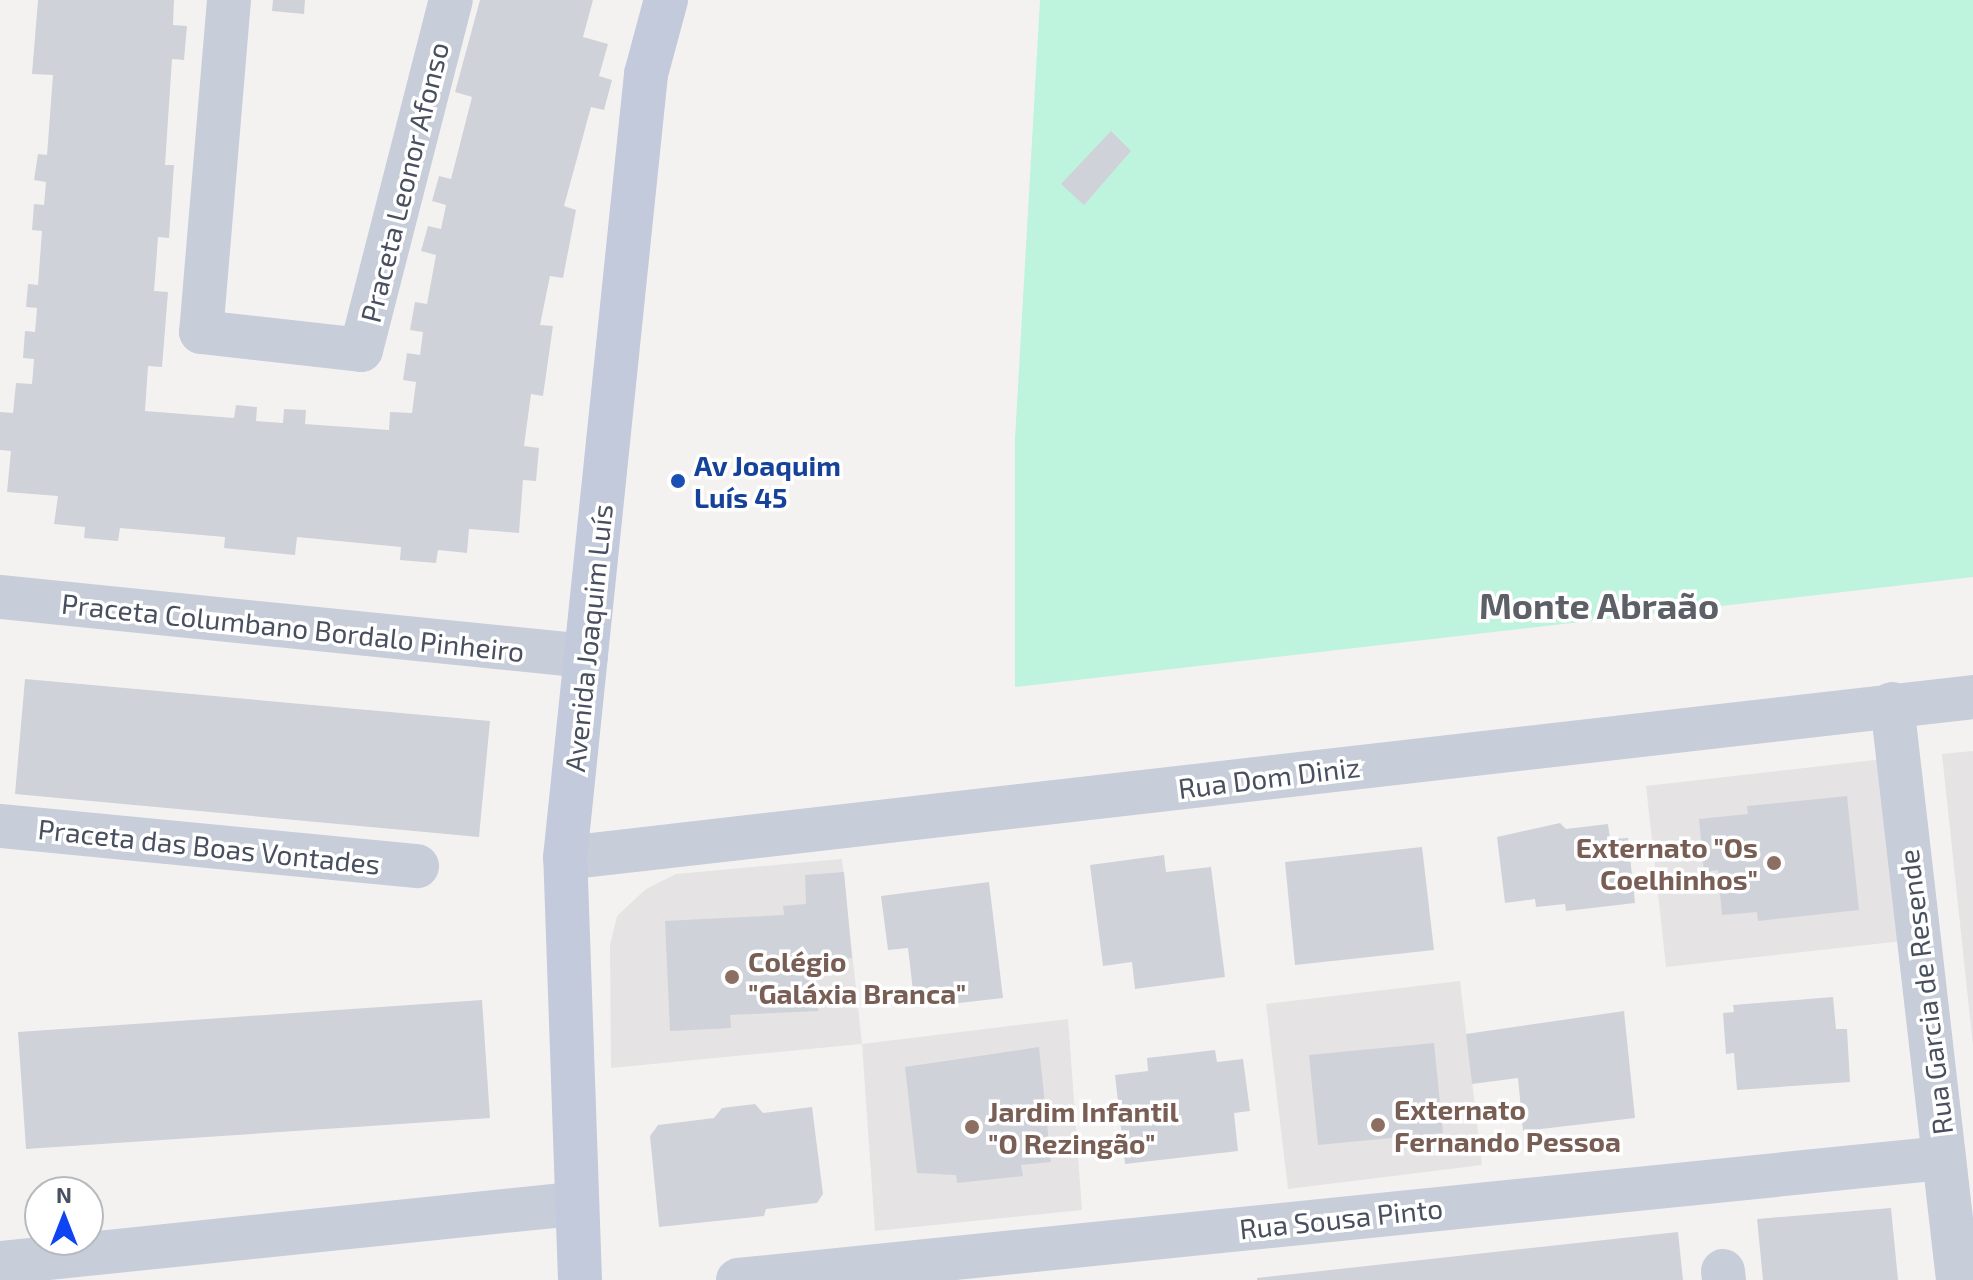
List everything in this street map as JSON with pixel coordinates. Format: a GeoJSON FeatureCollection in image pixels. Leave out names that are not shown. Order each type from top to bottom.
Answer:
{"type":"FeatureCollection","features":[{"type":"Feature","properties":{"kind":"street","name":"Praceta Leonor Afonso"},"geometry":{"type":"LineString","coordinates":[[229,0],[201,332],[361,350],[451,0]]}},
{"type":"Feature","properties":{"kind":"street","name":"Avenida Joaquim Luís"},"geometry":{"type":"LineString","coordinates":[[580,1280],[573,1204],[565,858],[646,74],[666,0]]}},
{"type":"Feature","properties":{"kind":"street","name":"Praceta Columbano Bordalo Pinheiro"},"geometry":{"type":"LineString","coordinates":[[0,597],[586,656]]}},
{"type":"Feature","properties":{"kind":"street","name":"Rua Dom Diniz"},"geometry":{"type":"LineString","coordinates":[[565,858],[1973,697]]}},
{"type":"Feature","properties":{"kind":"street","name":"Rua Garcia de Resende"},"geometry":{"type":"LineString","coordinates":[[1892,704],[1958,1280]]}},
{"type":"Feature","properties":{"kind":"street","name":"Praceta das Boas Vontades"},"geometry":{"type":"LineString","coordinates":[[0,826],[417,866]]}},
{"type":"Feature","properties":{"kind":"street","name":"Rua Sousa Pinto"},"geometry":{"type":"LineString","coordinates":[[738,1280],[1944,1158]]}},
{"type":"Feature","properties":{"kind":"street"},"geometry":{"type":"LineString","coordinates":[[0,1263],[573,1204]]}},
{"type":"Feature","properties":{"kind":"shaded area"},"geometry":{"type":"Polygon","coordinates":[[[1973,751],[1973,1046],[1942,754],[1973,751]]]}},
{"type":"Feature","properties":{"kind":"shaded area","name":"Externato \"Os Coelhinhos\""},"geometry":{"type":"Polygon","coordinates":[[[1883,759],[1903,941],[1666,967],[1646,786],[1883,759]]]}},
{"type":"Feature","properties":{"kind":"shaded area","name":"Colégio \"Galáxia Branca\""},"geometry":{"type":"Polygon","coordinates":[[[842,859],[862,1044],[611,1068],[610,945],[617,916],[646,889],[676,874],[842,859]]]}},
{"type":"Feature","properties":{"kind":"shaded area","name":"Externato Fernando Pessoa"},"geometry":{"type":"Polygon","coordinates":[[[1460,981],[1482,1165],[1288,1189],[1266,1004],[1460,981]]]}},
{"type":"Feature","properties":{"kind":"shaded area","name":"Jardim Infantil \"O Rezingão\""},"geometry":{"type":"Polygon","coordinates":[[[1068,1019],[1082,1210],[875,1231],[862,1044],[1068,1019]]]}},
{"type":"Feature","properties":{"kind":"green space"},"geometry":{"type":"Polygon","coordinates":[[[1040,0],[1973,0],[1973,577],[1015,687],[1015,439],[1040,0]]]}},
{"type":"Feature","properties":{"kind":"building"},"geometry":{"type":"Polygon","coordinates":[[[38,0],[174,0],[173,25],[187,26],[184,60],[172,59],[165,165],[174,165],[169,238],[158,237],[154,291],[168,292],[162,367],[148,366],[145,411],[234,418],[236,405],[257,407],[256,421],[283,423],[284,409],[306,410],[305,424],[389,430],[390,412],[412,413],[416,382],[403,380],[407,353],[420,355],[423,332],[410,330],[415,302],[427,304],[436,255],[421,251],[428,226],[441,229],[446,205],[432,201],[439,176],[451,179],[472,97],[455,92],[480,0],[593,0],[583,37],[608,44],[599,76],[612,80],[604,110],[591,107],[564,206],[576,210],[563,278],[550,276],[540,325],[553,326],[543,396],[531,394],[524,446],[539,448],[536,481],[523,480],[519,533],[469,529],[467,553],[438,550],[436,563],[400,560],[401,547],[297,537],[295,555],[224,548],[225,537],[120,528],[118,541],[84,538],[85,527],[54,524],[58,496],[7,492],[11,451],[0,450],[0,412],[13,413],[16,383],[32,384],[34,359],[23,358],[25,331],[35,332],[37,308],[26,307],[28,284],[38,285],[42,231],[32,230],[34,204],[44,205],[46,182],[34,180],[38,154],[47,155],[53,75],[32,74],[38,0]]]}},
{"type":"Feature","properties":{"kind":"building"},"geometry":{"type":"Polygon","coordinates":[[[273,0],[305,0],[304,14],[272,11],[273,0]]]}},
{"type":"Feature","properties":{"kind":"building"},"geometry":{"type":"Polygon","coordinates":[[[1111,131],[1131,151],[1084,205],[1061,184],[1111,131]]]}},
{"type":"Feature","properties":{"kind":"building"},"geometry":{"type":"Polygon","coordinates":[[[25,679],[490,721],[479,837],[15,794],[25,679]]]}},
{"type":"Feature","properties":{"kind":"building"},"geometry":{"type":"Polygon","coordinates":[[[1847,796],[1859,910],[1758,921],[1757,912],[1722,915],[1718,870],[1704,872],[1699,819],[1748,814],[1747,806],[1847,796]]]}},
{"type":"Feature","properties":{"kind":"building"},"geometry":{"type":"Polygon","coordinates":[[[1560,823],[1566,829],[1608,824],[1610,839],[1628,838],[1635,903],[1566,911],[1565,904],[1536,907],[1535,899],[1505,903],[1497,837],[1560,823]]]}},
{"type":"Feature","properties":{"kind":"building"},"geometry":{"type":"Polygon","coordinates":[[[1422,847],[1434,950],[1295,965],[1285,862],[1422,847]]]}},
{"type":"Feature","properties":{"kind":"building"},"geometry":{"type":"Polygon","coordinates":[[[1164,855],[1166,872],[1211,867],[1225,977],[1135,989],[1132,962],[1103,966],[1090,865],[1164,855]]]}},
{"type":"Feature","properties":{"kind":"building"},"geometry":{"type":"Polygon","coordinates":[[[844,872],[852,958],[816,962],[818,1011],[730,1015],[731,1028],[670,1031],[665,921],[784,915],[783,906],[806,904],[805,875],[844,872]]]}},
{"type":"Feature","properties":{"kind":"building"},"geometry":{"type":"Polygon","coordinates":[[[989,882],[1003,998],[915,1008],[908,948],[888,950],[881,896],[989,882]]]}},
{"type":"Feature","properties":{"kind":"building"},"geometry":{"type":"Polygon","coordinates":[[[1833,997],[1836,1029],[1847,1029],[1850,1082],[1737,1090],[1734,1053],[1726,1054],[1723,1013],[1734,1012],[1733,1005],[1833,997]]]}},
{"type":"Feature","properties":{"kind":"building"},"geometry":{"type":"Polygon","coordinates":[[[482,1000],[490,1118],[26,1149],[18,1032],[482,1000]]]}},
{"type":"Feature","properties":{"kind":"building"},"geometry":{"type":"Polygon","coordinates":[[[1624,1011],[1635,1118],[1523,1131],[1518,1078],[1472,1084],[1466,1034],[1624,1011]]]}},
{"type":"Feature","properties":{"kind":"building"},"geometry":{"type":"Polygon","coordinates":[[[1434,1043],[1443,1133],[1318,1145],[1309,1055],[1434,1043]]]}},
{"type":"Feature","properties":{"kind":"building"},"geometry":{"type":"Polygon","coordinates":[[[1039,1047],[1051,1162],[1021,1165],[1023,1176],[957,1183],[956,1175],[917,1173],[905,1067],[1039,1047]]]}},
{"type":"Feature","properties":{"kind":"building"},"geometry":{"type":"Polygon","coordinates":[[[1215,1050],[1217,1062],[1243,1059],[1250,1111],[1234,1113],[1238,1151],[1125,1164],[1115,1075],[1148,1071],[1147,1058],[1215,1050]]]}},
{"type":"Feature","properties":{"kind":"building"},"geometry":{"type":"Polygon","coordinates":[[[755,1104],[763,1113],[812,1107],[823,1194],[817,1203],[766,1209],[764,1216],[659,1227],[650,1136],[658,1125],[714,1118],[722,1108],[755,1104]]]}},
{"type":"Feature","properties":{"kind":"building"},"geometry":{"type":"Polygon","coordinates":[[[1891,1208],[1898,1280],[1763,1280],[1757,1219],[1891,1208]]]}},
{"type":"Feature","properties":{"kind":"building"},"geometry":{"type":"Polygon","coordinates":[[[1678,1232],[1683,1280],[1257,1280],[1257,1278],[1678,1232]]]}},
{"type":"Feature","properties":{"kind":"place","name":"Av Joaquim Luís 45"},"geometry":{"type":"Point","coordinates":[678,481]}},
{"type":"Feature","properties":{"kind":"place","name":"Externato \"Os Coelhinhos\""},"geometry":{"type":"Point","coordinates":[1774,863]}},
{"type":"Feature","properties":{"kind":"place","name":"Colégio \"Galáxia Branca\""},"geometry":{"type":"Point","coordinates":[732,977]}},
{"type":"Feature","properties":{"kind":"place","name":"Externato Fernando Pessoa"},"geometry":{"type":"Point","coordinates":[1378,1125]}},
{"type":"Feature","properties":{"kind":"place","name":"Jardim Infantil \"O Rezingão\""},"geometry":{"type":"Point","coordinates":[972,1127]}},
{"type":"Feature","properties":{"kind":"district","name":"Monte Abraão"},"geometry":{"type":"Point","coordinates":[1599,605]}}]}
